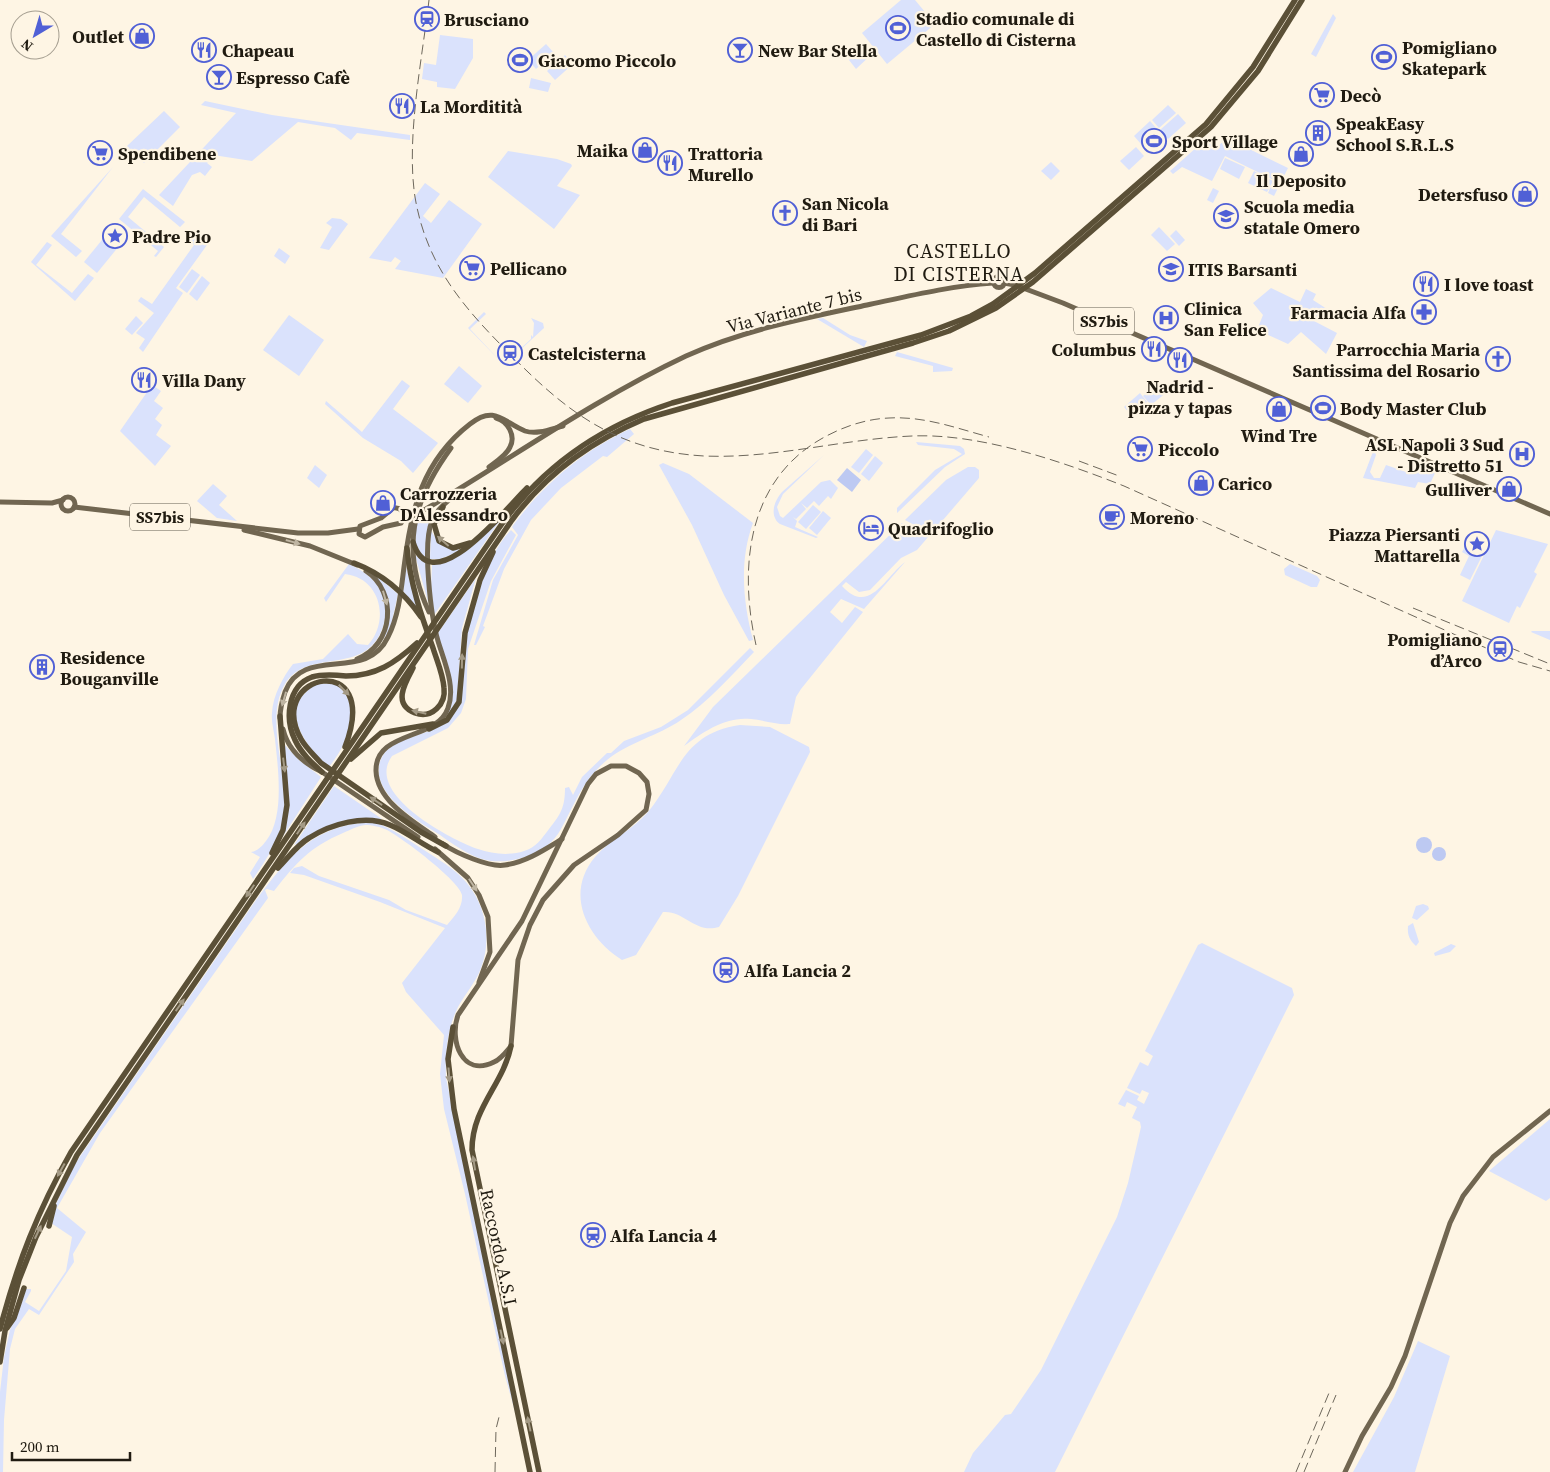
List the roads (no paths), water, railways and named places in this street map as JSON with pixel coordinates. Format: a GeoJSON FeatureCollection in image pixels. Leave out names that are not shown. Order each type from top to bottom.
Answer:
{"type":"FeatureCollection","features":[{"type":"Feature","properties":{"kind":"highway"},"geometry":{"type":"LineString","coordinates":[[414,542],[418,554],[430,562],[443,561],[458,555],[478,538],[529,486],[584,443],[672,403],[921,335],[995,306],[1056,259],[1111,212],[1221,108],[1253,67],[1294,0]]}},
{"type":"Feature","properties":{"kind":"highway"},"geometry":{"type":"LineString","coordinates":[[1269,54],[1302,0]]}},
{"type":"Feature","properties":{"kind":"highway"},"geometry":{"type":"LineString","coordinates":[[1123,201],[1211,127],[1241,92],[1307,0]]}},
{"type":"Feature","properties":{"kind":"highway"},"geometry":{"type":"LineString","coordinates":[[435,621],[533,494],[568,462],[628,422]]}},
{"type":"Feature","properties":{"kind":"highway"},"geometry":{"type":"LineString","coordinates":[[407,548],[411,579],[425,624],[441,670],[445,690],[442,702],[437,709],[429,714],[421,714],[408,709],[402,700],[402,690],[425,640],[435,621],[513,509],[552,468]]}},
{"type":"Feature","properties":{"kind":"highway"},"geometry":{"type":"LineString","coordinates":[[443,506],[434,527],[441,543],[456,548],[478,538]]}},
{"type":"Feature","properties":{"kind":"highway"},"geometry":{"type":"LineString","coordinates":[[429,729],[447,720],[459,702],[462,651],[480,580],[512,520]]}},
{"type":"Feature","properties":{"kind":"highway"},"geometry":{"type":"LineString","coordinates":[[354,563],[376,573],[397,589],[425,624]]}},
{"type":"Feature","properties":{"kind":"highway"},"geometry":{"type":"LineString","coordinates":[[0,1362],[2,1330],[12,1281],[30,1233],[71,1152],[316,792],[425,640]]}},
{"type":"Feature","properties":{"kind":"highway"},"geometry":{"type":"LineString","coordinates":[[2,1330],[36,1237],[66,1176],[102,1118],[266,880],[425,640]]}},
{"type":"Feature","properties":{"kind":"highway"},"geometry":{"type":"LineString","coordinates":[[322,772],[308,759],[295,740],[289,708],[294,693],[312,677],[362,676],[384,669],[425,640]]}},
{"type":"Feature","properties":{"kind":"highway"},"geometry":{"type":"LineString","coordinates":[[337,762],[353,723],[352,702],[341,685],[328,680],[314,682],[302,692],[295,709],[295,723],[301,738],[310,750],[321,763],[421,832],[446,846]]}},
{"type":"Feature","properties":{"kind":"highway"},"geometry":{"type":"LineString","coordinates":[[262,873],[283,830],[286,818],[286,787],[280,716]]}},
{"type":"Feature","properties":{"kind":"highway"},"geometry":{"type":"LineString","coordinates":[[342,767],[368,742],[381,733],[427,726],[436,722]]}},
{"type":"Feature","properties":{"kind":"highway"},"geometry":{"type":"LineString","coordinates":[[266,880],[309,838],[357,820],[375,820],[391,826],[438,852]]}},
{"type":"Feature","properties":{"kind":"highway","name":"Raccordo A.S.I"},"geometry":{"type":"LineString","coordinates":[[453,1027],[448,1058],[454,1109],[530,1472]]}},
{"type":"Feature","properties":{"kind":"highway","name":"Raccordo A.S.I"},"geometry":{"type":"LineString","coordinates":[[512,1046],[506,1062],[479,1113],[474,1131],[472,1150],[540,1472]]}},
{"type":"Feature","properties":{"kind":"highway"},"geometry":{"type":"LineString","coordinates":[[49,1226],[66,1176]]}},
{"type":"Feature","properties":{"kind":"highway"},"geometry":{"type":"LineString","coordinates":[[2,1330],[14,1318],[24,1288]]}},
{"type":"Feature","properties":{"kind":"main road","name":"Via Variante 7 bis"},"geometry":{"type":"LineString","coordinates":[[358,529],[359,534],[365,537],[383,527],[399,524],[405,516],[426,509],[608,398],[695,353],[763,328],[817,315],[957,286],[993,283],[999,288],[1004,283],[1015,285],[1063,303],[1550,514]]}},
{"type":"Feature","properties":{"kind":"main road"},"geometry":{"type":"LineString","coordinates":[[479,982],[490,952],[488,917],[479,895],[468,878],[438,852],[322,772],[307,765],[292,750],[285,735],[280,716],[288,685],[306,669],[323,664],[361,661],[368,659],[381,649],[392,630],[400,600],[415,500],[442,454],[464,428],[480,418],[500,416],[526,431],[535,432],[562,426]]}},
{"type":"Feature","properties":{"kind":"main road"},"geometry":{"type":"LineString","coordinates":[[469,482],[505,454],[511,447],[511,432],[500,419],[482,420],[462,435],[436,469],[412,520],[414,564],[435,621],[450,688],[448,710],[429,729],[394,742],[384,749],[376,771],[378,784],[384,794],[402,812],[446,846],[474,859],[504,866],[538,855],[562,839]]}},
{"type":"Feature","properties":{"kind":"main road"},"geometry":{"type":"LineString","coordinates":[[435,621],[429,530],[433,518],[461,488]]}},
{"type":"Feature","properties":{"kind":"main road","name":"SS7bis"},"geometry":{"type":"LineString","coordinates":[[0,502],[52,503],[69,497],[74,503],[90,508],[229,526]]}},
{"type":"Feature","properties":{"kind":"main road"},"geometry":{"type":"LineString","coordinates":[[63,500],[64,508],[70,510],[74,503]]}},
{"type":"Feature","properties":{"kind":"main road","name":"SS7bis"},"geometry":{"type":"LineString","coordinates":[[52,503],[64,508]]}},
{"type":"Feature","properties":{"kind":"main road","name":"Via Variante 7 bis"},"geometry":{"type":"LineString","coordinates":[[229,526],[298,533],[328,533],[358,529],[362,525],[381,518],[393,508],[399,509],[405,516]]}},
{"type":"Feature","properties":{"kind":"main road"},"geometry":{"type":"LineString","coordinates":[[229,526],[301,544],[345,559],[374,576],[381,585],[387,605],[386,625],[380,640],[371,652],[360,659],[333,664]]}},
{"type":"Feature","properties":{"kind":"main road"},"geometry":{"type":"LineString","coordinates":[[611,766],[626,766],[639,773],[646,782],[649,794],[646,810],[641,816],[574,865],[543,900],[530,925],[517,969],[515,1027],[512,1046],[495,1062],[485,1065],[475,1064],[458,1052],[454,1043],[453,1027],[461,1007],[522,921],[562,839],[578,802],[596,774],[611,766]]}},
{"type":"Feature","properties":{"kind":"main road"},"geometry":{"type":"LineString","coordinates":[[1345,1472],[1362,1436],[1391,1387],[1405,1356],[1458,1205],[1473,1181],[1493,1158],[1550,1111]]}},
{"type":"Feature","properties":{"kind":"railway"},"geometry":{"type":"LineString","coordinates":[[429,0],[416,99],[412,150],[415,197],[420,221],[428,242],[448,282],[490,334],[550,392],[594,424],[644,446],[673,453],[704,456],[756,455],[912,436],[965,439],[1020,450],[1074,467],[1124,486],[1458,636],[1519,662],[1550,671]]}},
{"type":"Feature","properties":{"kind":"railway"},"geometry":{"type":"LineString","coordinates":[[756,645],[748,587],[749,558],[754,530],[763,503],[777,479],[796,457],[821,439],[837,431],[854,424],[880,419],[915,419],[989,437]]}},
{"type":"Feature","properties":{"kind":"railway"},"geometry":{"type":"LineString","coordinates":[[1079,461],[1119,476]]}},
{"type":"Feature","properties":{"kind":"railway"},"geometry":{"type":"LineString","coordinates":[[1413,608],[1550,664]]}},
{"type":"Feature","properties":{"kind":"railway"},"geometry":{"type":"LineString","coordinates":[[1296,1472],[1329,1393]]}},
{"type":"Feature","properties":{"kind":"railway"},"geometry":{"type":"LineString","coordinates":[[1304,1472],[1336,1395]]}},
{"type":"Feature","properties":{"kind":"railway"},"geometry":{"type":"LineString","coordinates":[[495,1472],[496,1429],[500,1413]]}},
{"type":"Feature","properties":{"kind":"place","name":"Brusciano"},"geometry":{"type":"Point","coordinates":[427,19]}},
{"type":"Feature","properties":{"kind":"place","name":"Stadio comunale di Castello di Cisterna"},"geometry":{"type":"Point","coordinates":[898,28]}},
{"type":"Feature","properties":{"kind":"place","name":"Outlet"},"geometry":{"type":"Point","coordinates":[142,36]}},
{"type":"Feature","properties":{"kind":"place","name":"Chapeau"},"geometry":{"type":"Point","coordinates":[204,50]}},
{"type":"Feature","properties":{"kind":"place","name":"New Bar Stella"},"geometry":{"type":"Point","coordinates":[740,50]}},
{"type":"Feature","properties":{"kind":"place","name":"Pomigliano Skatepark"},"geometry":{"type":"Point","coordinates":[1384,57]}},
{"type":"Feature","properties":{"kind":"place","name":"Giacomo Piccolo"},"geometry":{"type":"Point","coordinates":[520,60]}},
{"type":"Feature","properties":{"kind":"place","name":"Espresso Cafè"},"geometry":{"type":"Point","coordinates":[219,77]}},
{"type":"Feature","properties":{"kind":"place","name":"Decò"},"geometry":{"type":"Point","coordinates":[1322,95]}},
{"type":"Feature","properties":{"kind":"place","name":"La Morditità"},"geometry":{"type":"Point","coordinates":[402,106]}},
{"type":"Feature","properties":{"kind":"place","name":"SpeakEasy School S.R.L.S"},"geometry":{"type":"Point","coordinates":[1318,133]}},
{"type":"Feature","properties":{"kind":"place","name":"Sport Village"},"geometry":{"type":"Point","coordinates":[1154,141]}},
{"type":"Feature","properties":{"kind":"place","name":"Maika"},"geometry":{"type":"Point","coordinates":[645,150]}},
{"type":"Feature","properties":{"kind":"place","name":"Spendibene"},"geometry":{"type":"Point","coordinates":[100,153]}},
{"type":"Feature","properties":{"kind":"place","name":"Il Deposito"},"geometry":{"type":"Point","coordinates":[1301,154]}},
{"type":"Feature","properties":{"kind":"place","name":"Trattoria Murello"},"geometry":{"type":"Point","coordinates":[670,163]}},
{"type":"Feature","properties":{"kind":"place","name":"Detersfuso"},"geometry":{"type":"Point","coordinates":[1525,194]}},
{"type":"Feature","properties":{"kind":"place","name":"San Nicola di Bari"},"geometry":{"type":"Point","coordinates":[785,213]}},
{"type":"Feature","properties":{"kind":"place","name":"Scuola media statale Omero"},"geometry":{"type":"Point","coordinates":[1226,216]}},
{"type":"Feature","properties":{"kind":"place","name":"Padre Pio"},"geometry":{"type":"Point","coordinates":[115,236]}},
{"type":"Feature","properties":{"kind":"place","name":"Pellicano"},"geometry":{"type":"Point","coordinates":[472,268]}},
{"type":"Feature","properties":{"kind":"place","name":"ITIS Barsanti"},"geometry":{"type":"Point","coordinates":[1171,269]}},
{"type":"Feature","properties":{"kind":"place","name":"I love toast"},"geometry":{"type":"Point","coordinates":[1426,284]}},
{"type":"Feature","properties":{"kind":"place","name":"Farmacia Alfa"},"geometry":{"type":"Point","coordinates":[1424,312]}},
{"type":"Feature","properties":{"kind":"place","name":"Clinica San Felice"},"geometry":{"type":"Point","coordinates":[1166,318]}},
{"type":"Feature","properties":{"kind":"place","name":"Columbus"},"geometry":{"type":"Point","coordinates":[1154,349]}},
{"type":"Feature","properties":{"kind":"place","name":"Castelcisterna"},"geometry":{"type":"Point","coordinates":[510,353]}},
{"type":"Feature","properties":{"kind":"place","name":"Parrocchia Maria Santissima del Rosario"},"geometry":{"type":"Point","coordinates":[1498,359]}},
{"type":"Feature","properties":{"kind":"place","name":"Nadrid - pizza y tapas"},"geometry":{"type":"Point","coordinates":[1180,360]}},
{"type":"Feature","properties":{"kind":"place","name":"Villa Dany"},"geometry":{"type":"Point","coordinates":[144,380]}},
{"type":"Feature","properties":{"kind":"place","name":"Body Master Club"},"geometry":{"type":"Point","coordinates":[1323,408]}},
{"type":"Feature","properties":{"kind":"place","name":"Wind Tre"},"geometry":{"type":"Point","coordinates":[1279,409]}},
{"type":"Feature","properties":{"kind":"place","name":"Piccolo"},"geometry":{"type":"Point","coordinates":[1140,449]}},
{"type":"Feature","properties":{"kind":"place","name":"ASL Napoli 3 Sud - Distretto 51"},"geometry":{"type":"Point","coordinates":[1522,454]}},
{"type":"Feature","properties":{"kind":"place","name":"Carico"},"geometry":{"type":"Point","coordinates":[1201,483]}},
{"type":"Feature","properties":{"kind":"place","name":"Gulliver"},"geometry":{"type":"Point","coordinates":[1509,489]}},
{"type":"Feature","properties":{"kind":"place","name":"Carrozzeria D'Alessandro"},"geometry":{"type":"Point","coordinates":[383,503]}},
{"type":"Feature","properties":{"kind":"place","name":"Moreno"},"geometry":{"type":"Point","coordinates":[1112,517]}},
{"type":"Feature","properties":{"kind":"place","name":"Quadrifoglio"},"geometry":{"type":"Point","coordinates":[871,528]}},
{"type":"Feature","properties":{"kind":"place","name":"Piazza Piersanti Mattarella"},"geometry":{"type":"Point","coordinates":[1477,544]}},
{"type":"Feature","properties":{"kind":"place","name":"Pomigliano d’Arco"},"geometry":{"type":"Point","coordinates":[1500,649]}},
{"type":"Feature","properties":{"kind":"place","name":"Residence Bouganville"},"geometry":{"type":"Point","coordinates":[42,667]}},
{"type":"Feature","properties":{"kind":"place","name":"Alfa Lancia 2"},"geometry":{"type":"Point","coordinates":[726,970]}},
{"type":"Feature","properties":{"kind":"place","name":"Alfa Lancia 4"},"geometry":{"type":"Point","coordinates":[593,1235]}},
{"type":"Feature","properties":{"kind":"district","name":"CASTELLO DI CISTERNA"},"geometry":{"type":"Point","coordinates":[959,262]}}]}
